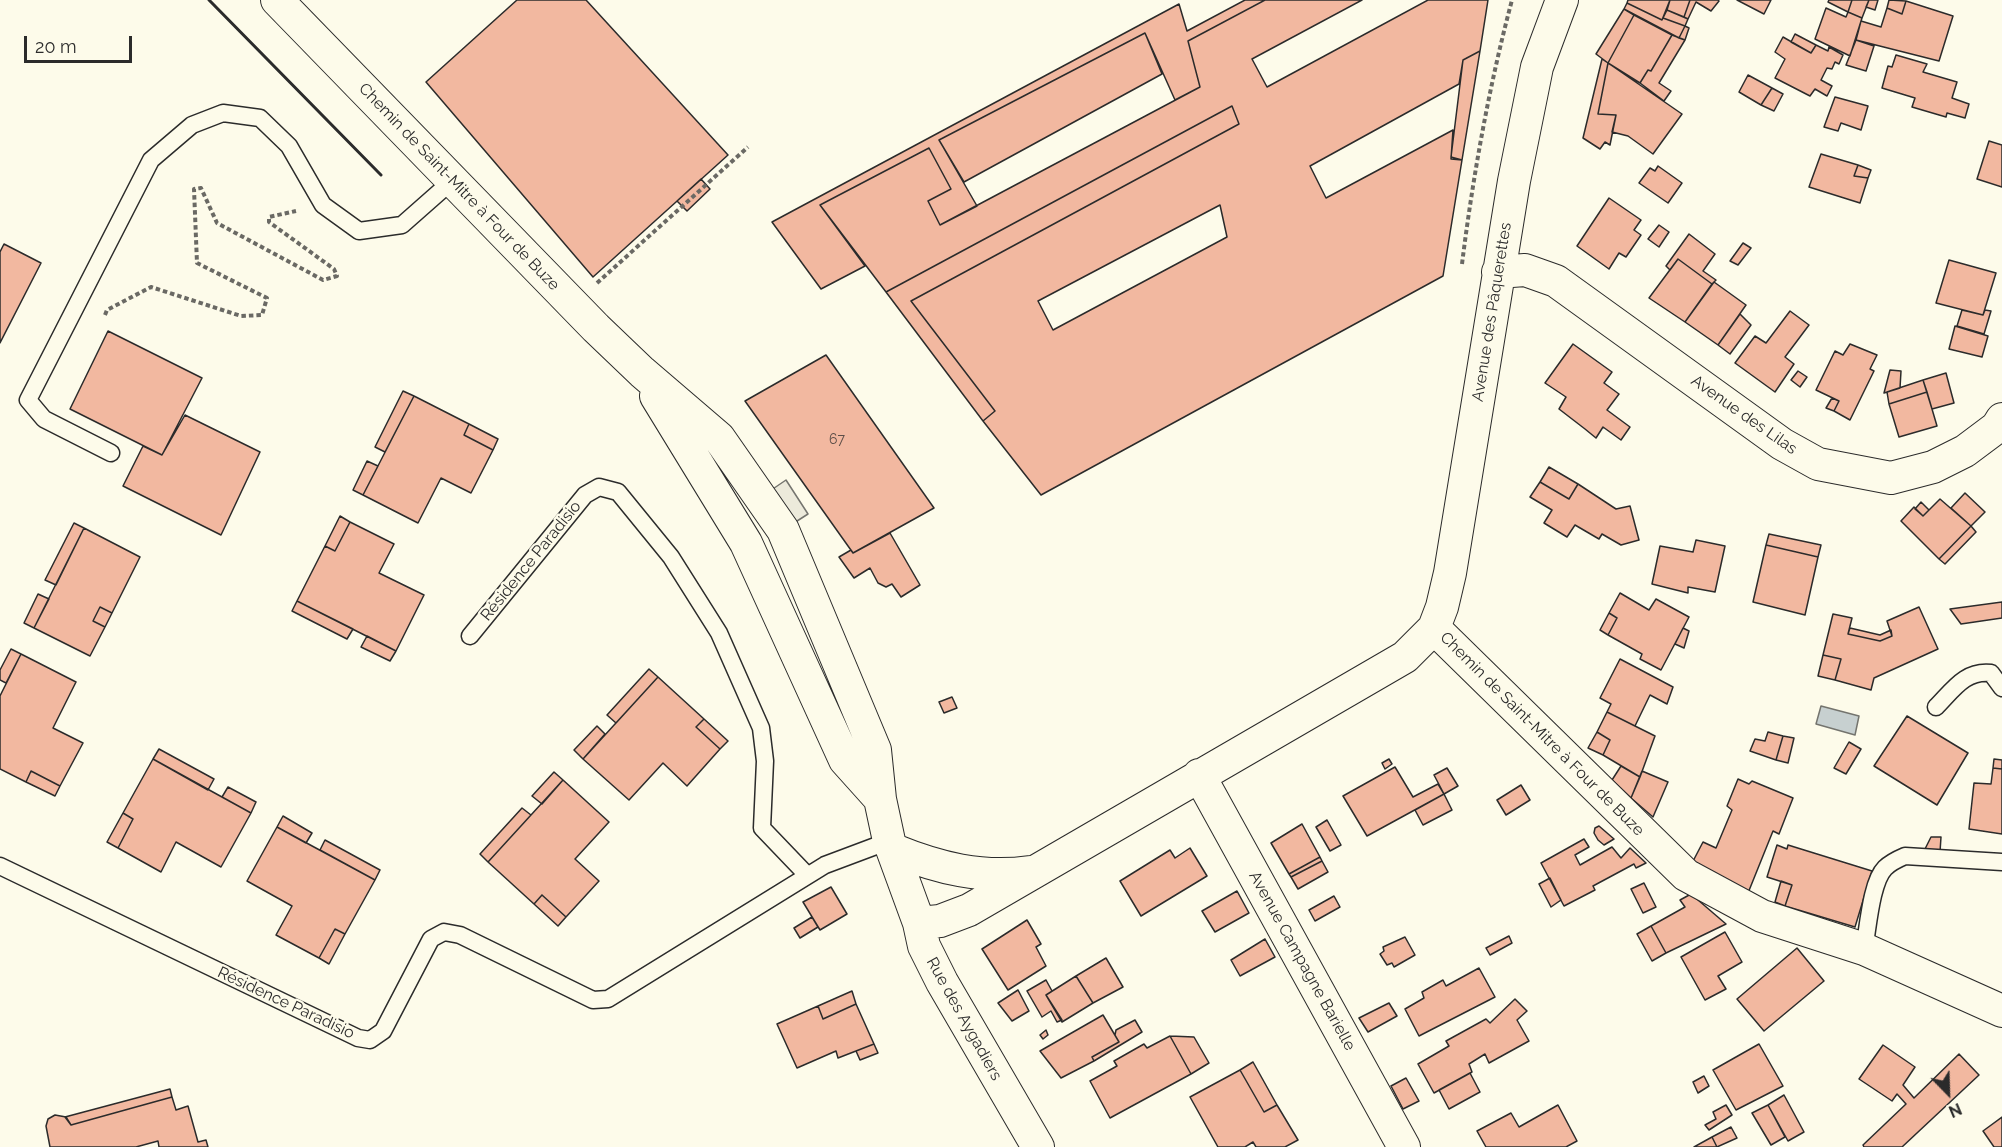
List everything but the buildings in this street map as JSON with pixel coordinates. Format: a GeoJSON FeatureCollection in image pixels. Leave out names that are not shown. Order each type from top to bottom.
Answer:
{"type":"FeatureCollection","features":[{"type":"Feature","properties":{"kind":"street","name":"Avenue des Pâquerettes"},"geometry":{"type":"LineString","coordinates":[[1434,628],[1442,607],[1450,573],[1498,272],[1537,67],[1562,0]]}},
{"type":"Feature","properties":{"kind":"street","name":"Chemin de Saint-Mitre à Four de Buze"},"geometry":{"type":"LineString","coordinates":[[291,5],[546,278],[642,372],[746,543],[845,760],[880,799],[892,846],[920,861],[976,874],[1003,876],[1036,871]]}},
{"type":"Feature","properties":{"kind":"street","name":"Avenue des Lilas"},"geometry":{"type":"LineString","coordinates":[[1498,272],[1525,270],[1556,281],[1782,444],[1818,464],[1891,478],[1933,467],[1965,451],[1997,427],[2002,419]]}},
{"type":"Feature","properties":{"kind":"street","name":"Chemin de Saint-Mitre à Four de Buze"},"geometry":{"type":"LineString","coordinates":[[919,923],[940,921],[969,910],[1199,775],[1373,677],[1405,657],[1434,628],[1686,875],[1762,916],[1864,949],[2002,1011]]}},
{"type":"Feature","properties":{"kind":"street","name":"Avenue Campagne Barielle"},"geometry":{"type":"LineString","coordinates":[[1199,775],[1404,1147]]}},
{"type":"Feature","properties":{"kind":"street","name":"Rue des Aygadiers"},"geometry":{"type":"LineString","coordinates":[[892,846],[919,923],[924,946],[942,982],[1038,1147]]}},
{"type":"Feature","properties":{"kind":"lane"},"geometry":{"type":"LineString","coordinates":[[111,453],[44,419],[28,400],[152,160],[192,125],[223,113],[260,118],[289,146],[323,205],[359,231],[402,225],[453,180]]}},
{"type":"Feature","properties":{"kind":"lane","name":"Résidence Paradisio"},"geometry":{"type":"LineString","coordinates":[[470,636],[585,495],[599,487],[618,492],[671,557],[719,633],[761,728],[765,761],[762,828],[807,875]]}},
{"type":"Feature","properties":{"kind":"lane"},"geometry":{"type":"LineString","coordinates":[[1936,707],[1965,676],[1979,672],[1991,673],[2002,688]]}},
{"type":"Feature","properties":{"kind":"lane","name":"Résidence Paradisio"},"geometry":{"type":"LineString","coordinates":[[0,866],[358,1038],[370,1040],[383,1031],[431,939],[444,932],[460,935],[593,1000],[608,999],[825,865],[892,846]]}},
{"type":"Feature","properties":{"kind":"lane"},"geometry":{"type":"LineString","coordinates":[[1864,949],[1876,883],[1883,869],[1894,861],[1905,856],[2002,862]]}},
{"type":"Feature","properties":{"kind":"path"},"geometry":{"type":"LineString","coordinates":[[606,275],[748,147]]}},
{"type":"Feature","properties":{"kind":"path"},"geometry":{"type":"LineString","coordinates":[[102,320],[107,310],[151,287],[241,316],[262,315],[267,298],[197,263],[194,189],[201,188],[217,223],[323,280],[337,276],[334,269],[269,222],[269,217],[323,205]]}},
{"type":"Feature","properties":{"kind":"shaded area"},"geometry":{"type":"Polygon","coordinates":[[[786,480],[808,514],[783,530],[761,497],[786,480]]]}},
{"type":"Feature","properties":{"kind":"shaded area"},"geometry":{"type":"Polygon","coordinates":[[[1821,706],[1859,716],[1855,735],[1816,724],[1821,706]]]}},
{"type":"Feature","properties":{"kind":"wall"},"geometry":{"type":"LineString","coordinates":[[209,0],[381,175]]}}]}
